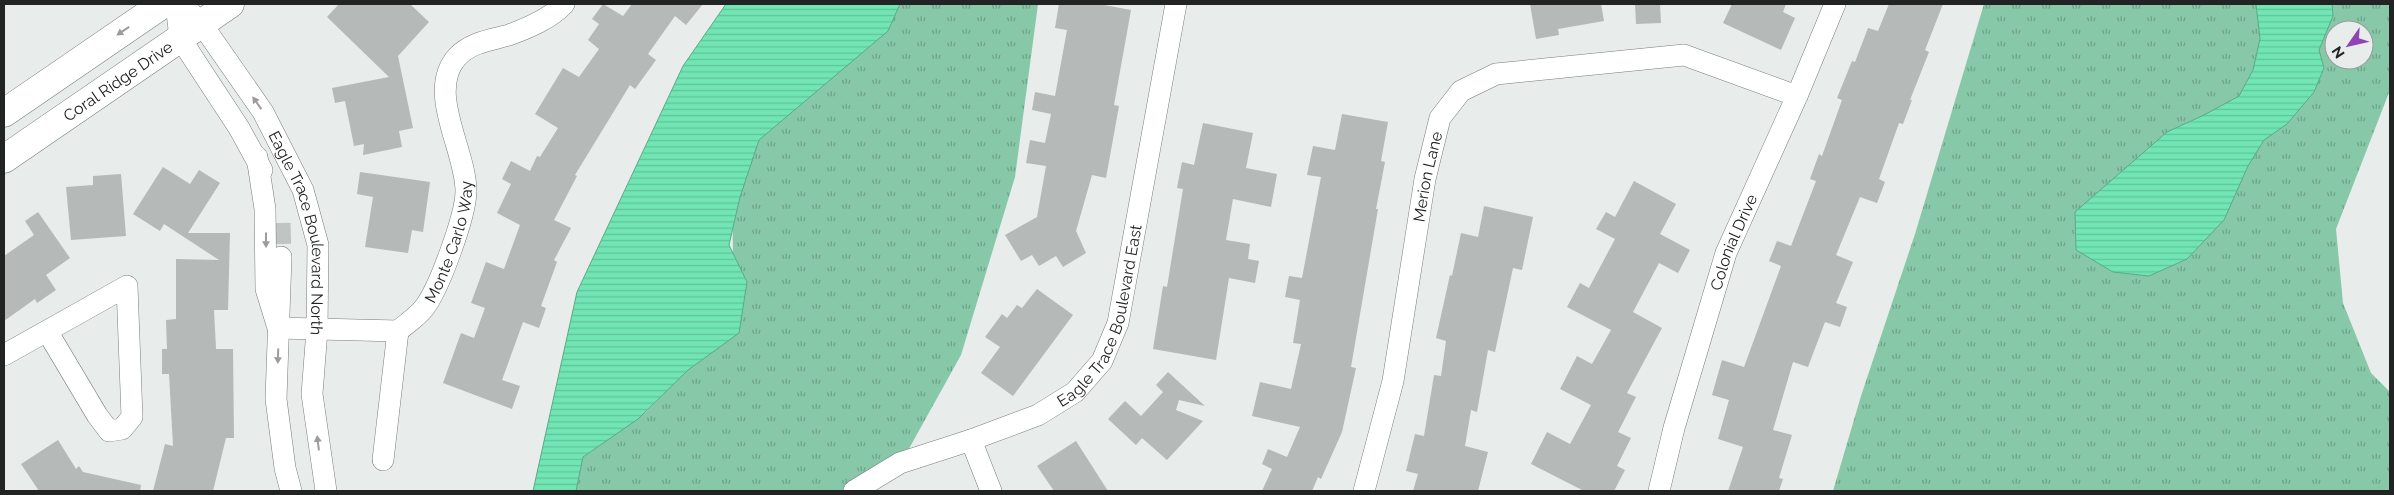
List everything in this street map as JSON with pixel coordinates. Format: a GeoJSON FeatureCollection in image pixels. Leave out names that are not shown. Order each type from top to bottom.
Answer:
{"type":"FeatureCollection","features":[{"type":"Feature","properties":{"kind":"main road"},"geometry":{"type":"LineString","coordinates":[[4,113],[163,4]]}},
{"type":"Feature","properties":{"kind":"main road","name":"Coral Ridge Drive"},"geometry":{"type":"LineString","coordinates":[[4,159],[230,4]]}},
{"type":"Feature","properties":{"kind":"street","name":"Eagle Trace Boulevard North"},"geometry":{"type":"LineString","coordinates":[[176,4],[257,157],[280,223]]}},
{"type":"Feature","properties":{"kind":"street","name":"Eagle Trace Boulevard North"},"geometry":{"type":"LineString","coordinates":[[182,4],[191,31],[263,112],[303,190],[318,245],[317,330],[312,394],[326,491]]}},
{"type":"Feature","properties":{"kind":"street","name":"Monte Carlo Way"},"geometry":{"type":"LineString","coordinates":[[398,331],[424,308],[443,270],[458,229],[466,193],[464,166],[448,115],[444,83],[457,57],[479,42],[508,35],[535,24],[558,10],[564,4]]}},
{"type":"Feature","properties":{"kind":"street","name":"Eagle Trace Boulevard East"},"geometry":{"type":"LineString","coordinates":[[854,491],[900,463],[971,440],[1038,415],[1075,392],[1102,361],[1118,323],[1176,4]]}},
{"type":"Feature","properties":{"kind":"street","name":"Colonial Drive"},"geometry":{"type":"LineString","coordinates":[[1659,491],[1674,428],[1726,253],[1797,96],[1836,4]]}},
{"type":"Feature","properties":{"kind":"street","name":"Merion Lane"},"geometry":{"type":"LineString","coordinates":[[1364,491],[1393,381],[1425,179],[1440,118],[1462,91],[1496,74],[1684,55],[1797,96]]}},
{"type":"Feature","properties":{"kind":"street","name":"Eagle Trace Boulevard North"},"geometry":{"type":"LineString","coordinates":[[257,157],[265,209],[266,289],[278,328]]}},
{"type":"Feature","properties":{"kind":"street","name":"Eagle Trace Boulevard North"},"geometry":{"type":"LineString","coordinates":[[281,257],[276,399],[285,468],[291,491]]}},
{"type":"Feature","properties":{"kind":"street"},"geometry":{"type":"LineString","coordinates":[[4,355],[127,286],[132,417],[122,429],[109,430],[97,415],[47,331]]}},
{"type":"Feature","properties":{"kind":"street"},"geometry":{"type":"LineString","coordinates":[[278,328],[398,331],[383,460]]}},
{"type":"Feature","properties":{"kind":"street"},"geometry":{"type":"LineString","coordinates":[[971,440],[991,491]]}},
{"type":"Feature","properties":{"kind":"green space"},"geometry":{"type":"Polygon","coordinates":[[[791,4],[1038,4],[1015,177],[961,355],[906,454],[841,491],[573,491],[579,460],[646,412],[692,363],[734,332],[731,110],[791,4]]]}},
{"type":"Feature","properties":{"kind":"green space"},"geometry":{"type":"Polygon","coordinates":[[[1984,4],[2390,4],[2390,90],[2336,229],[2343,303],[2371,373],[2390,392],[2390,491],[1833,491],[1861,396],[1915,234],[1984,4]]]}},
{"type":"Feature","properties":{"kind":"shaded area"},"geometry":{"type":"Polygon","coordinates":[[[726,4],[900,4],[888,31],[759,140],[740,197],[729,245],[747,282],[739,333],[688,370],[638,419],[583,457],[576,491],[533,491],[577,292],[683,66],[726,4]]]}},
{"type":"Feature","properties":{"kind":"shaded area"},"geometry":{"type":"Polygon","coordinates":[[[2256,4],[2332,4],[2333,16],[2331,20],[2324,20],[2324,38],[2319,50],[2324,68],[2314,92],[2287,124],[2264,140],[2248,166],[2224,220],[2187,259],[2149,276],[2113,272],[2076,250],[2075,212],[2167,132],[2239,96],[2253,70],[2260,39],[2256,4]]]}},
{"type":"Feature","properties":{"kind":"building"},"geometry":{"type":"Polygon","coordinates":[[[339,4],[410,4],[429,22],[398,56],[413,128],[399,131],[402,147],[363,155],[364,144],[354,146],[345,101],[335,103],[332,88],[389,77],[327,17],[339,4]]]}},
{"type":"Feature","properties":{"kind":"building"},"geometry":{"type":"Polygon","coordinates":[[[603,4],[623,16],[632,4],[703,4],[686,25],[675,16],[648,54],[656,60],[635,89],[630,85],[575,175],[577,176],[554,220],[571,228],[554,260],[557,262],[541,306],[546,308],[539,328],[523,322],[502,380],[520,386],[512,409],[443,383],[461,333],[474,338],[485,308],[471,303],[486,262],[504,269],[520,225],[497,213],[511,184],[502,179],[511,161],[530,171],[537,156],[540,157],[558,128],[535,114],[563,68],[579,77],[599,49],[588,40],[599,24],[592,19],[603,4]]]}},
{"type":"Feature","properties":{"kind":"building"},"geometry":{"type":"Polygon","coordinates":[[[1059,4],[1099,4],[1131,10],[1114,105],[1119,106],[1106,178],[1092,175],[1076,231],[1086,253],[1063,267],[1056,256],[1039,266],[1032,255],[1021,261],[1005,235],[1037,217],[1046,166],[1026,163],[1030,140],[1045,143],[1051,114],[1032,110],[1035,92],[1055,96],[1067,30],[1055,28],[1059,4]]]}},
{"type":"Feature","properties":{"kind":"building"},"geometry":{"type":"Polygon","coordinates":[[[1530,4],[1601,4],[1604,21],[1558,29],[1559,35],[1536,39],[1530,4]]]}},
{"type":"Feature","properties":{"kind":"building"},"geometry":{"type":"Polygon","coordinates":[[[1635,4],[1660,4],[1661,23],[1636,24],[1635,4]]]}},
{"type":"Feature","properties":{"kind":"building"},"geometry":{"type":"Polygon","coordinates":[[[1732,4],[1786,4],[1783,12],[1795,18],[1781,50],[1723,23],[1732,4]]]}},
{"type":"Feature","properties":{"kind":"building"},"geometry":{"type":"Polygon","coordinates":[[[1889,4],[1943,4],[1925,50],[1929,52],[1910,100],[1912,100],[1903,124],[1899,123],[1879,179],[1885,182],[1877,203],[1860,197],[1836,255],[1853,262],[1836,303],[1847,307],[1840,327],[1825,322],[1808,367],[1793,362],[1773,430],[1792,435],[1779,478],[1783,479],[1779,491],[1728,491],[1743,447],[1718,439],[1729,400],[1712,395],[1722,360],[1744,367],[1781,266],[1769,261],[1777,241],[1791,246],[1816,181],[1810,179],[1819,154],[1822,156],[1842,100],[1837,98],[1852,61],[1855,62],[1868,28],[1878,31],[1889,4]]]}},
{"type":"Feature","properties":{"kind":"building"},"geometry":{"type":"Polygon","coordinates":[[[1342,114],[1388,122],[1381,161],[1385,162],[1376,209],[1378,209],[1351,367],[1356,368],[1342,432],[1321,479],[1318,477],[1312,491],[1262,491],[1272,469],[1262,464],[1268,449],[1287,457],[1300,427],[1252,416],[1260,382],[1291,389],[1301,344],[1293,343],[1300,300],[1285,297],[1289,276],[1302,278],[1321,177],[1307,175],[1313,146],[1335,150],[1342,114]]]}},
{"type":"Feature","properties":{"kind":"building"},"geometry":{"type":"Polygon","coordinates":[[[1203,123],[1253,133],[1246,168],[1277,174],[1271,207],[1233,199],[1226,240],[1250,244],[1248,259],[1259,261],[1255,283],[1229,278],[1216,360],[1153,349],[1163,286],[1167,287],[1183,189],[1177,188],[1182,162],[1194,165],[1203,123]]]}},
{"type":"Feature","properties":{"kind":"building"},"geometry":{"type":"Polygon","coordinates":[[[163,167],[190,184],[199,170],[220,183],[188,233],[230,233],[228,310],[214,310],[216,349],[233,349],[234,438],[226,438],[213,491],[153,491],[165,444],[173,446],[169,374],[162,374],[162,349],[167,349],[166,320],[176,319],[176,259],[219,260],[164,224],[160,231],[133,214],[163,167]]]}},
{"type":"Feature","properties":{"kind":"building"},"geometry":{"type":"Polygon","coordinates":[[[360,172],[430,182],[423,232],[412,230],[408,253],[365,247],[373,197],[357,194],[360,172]]]}},
{"type":"Feature","properties":{"kind":"building"},"geometry":{"type":"Polygon","coordinates":[[[121,174],[126,236],[71,240],[66,187],[93,185],[93,176],[121,174]]]}},
{"type":"Feature","properties":{"kind":"building"},"geometry":{"type":"Polygon","coordinates":[[[1634,181],[1676,204],[1660,234],[1690,250],[1678,273],[1659,263],[1633,312],[1662,328],[1627,393],[1636,397],[1618,432],[1631,438],[1617,466],[1625,470],[1614,491],[1584,491],[1531,464],[1547,432],[1570,444],[1591,405],[1560,389],[1577,356],[1592,364],[1611,330],[1567,307],[1580,283],[1589,288],[1615,239],[1596,229],[1606,212],[1615,217],[1634,181]]]}},
{"type":"Feature","properties":{"kind":"building"},"geometry":{"type":"Polygon","coordinates":[[[1484,206],[1533,217],[1522,270],[1513,268],[1495,352],[1488,350],[1477,412],[1471,410],[1465,446],[1488,452],[1478,491],[1413,491],[1418,474],[1406,471],[1415,434],[1424,436],[1434,375],[1441,376],[1446,341],[1436,338],[1450,275],[1452,276],[1461,233],[1478,237],[1484,206]]]}},
{"type":"Feature","properties":{"kind":"building"},"geometry":{"type":"Polygon","coordinates":[[[38,212],[70,258],[46,275],[56,290],[37,303],[35,299],[4,321],[4,256],[34,235],[25,221],[38,212]]]}},
{"type":"Feature","properties":{"kind":"building"},"geometry":{"type":"Polygon","coordinates":[[[1037,289],[1073,315],[1013,396],[981,373],[1000,347],[985,337],[1002,314],[1007,318],[1017,305],[1022,308],[1037,289]]]}},
{"type":"Feature","properties":{"kind":"building"},"geometry":{"type":"Polygon","coordinates":[[[1168,372],[1205,406],[1179,400],[1176,410],[1203,421],[1167,460],[1142,438],[1136,445],[1108,419],[1125,401],[1141,416],[1163,392],[1156,385],[1168,372]]]}},
{"type":"Feature","properties":{"kind":"building"},"geometry":{"type":"Polygon","coordinates":[[[58,440],[76,469],[79,466],[83,472],[141,485],[140,491],[39,491],[21,464],[58,440]]]}},
{"type":"Feature","properties":{"kind":"building"},"geometry":{"type":"Polygon","coordinates":[[[1076,441],[1108,491],[1054,491],[1037,466],[1076,441]]]}},
{"type":"Feature","properties":{"kind":"tunnel"},"geometry":{"type":"LineString","coordinates":[[280,223],[281,257]]}}]}
